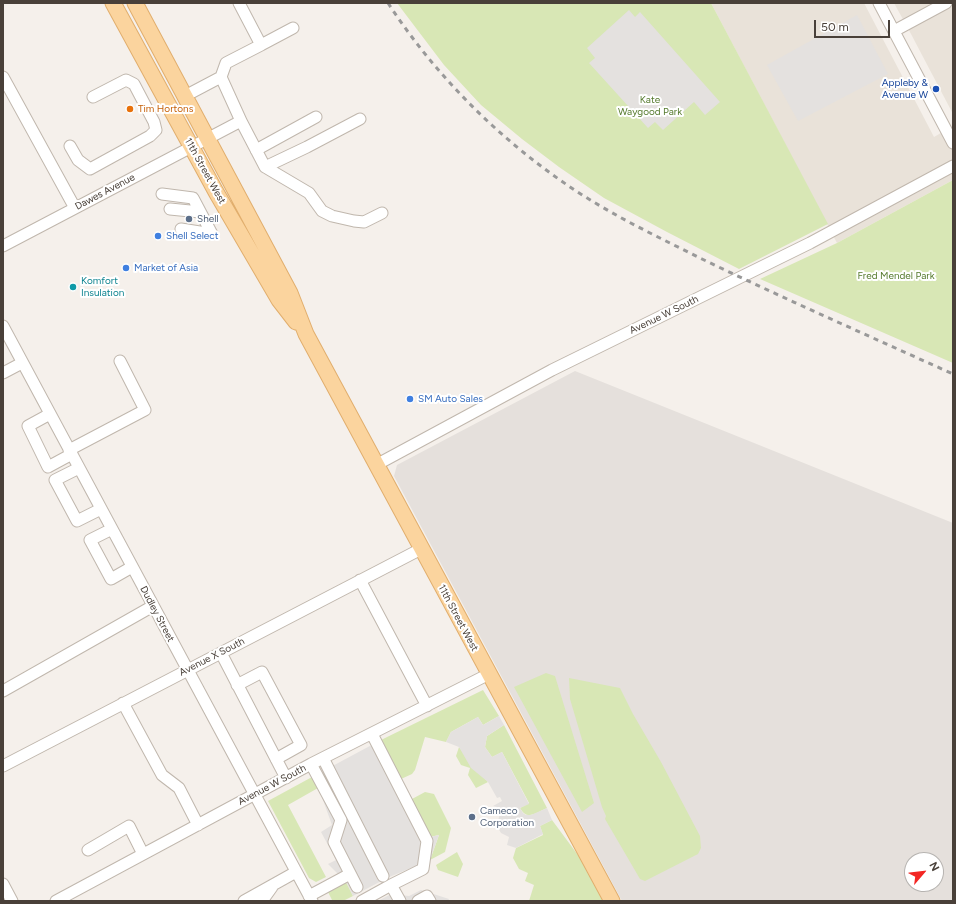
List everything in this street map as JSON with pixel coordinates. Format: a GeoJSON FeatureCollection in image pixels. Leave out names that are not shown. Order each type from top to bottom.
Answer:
{"type":"FeatureCollection","features":[{"type":"Feature","properties":{"kind":"main road","name":"11th Street West"},"geometry":{"type":"LineString","coordinates":[[113,3],[216,192],[279,300],[306,334]]}},
{"type":"Feature","properties":{"kind":"main road","name":"11th Street West"},"geometry":{"type":"LineString","coordinates":[[135,3],[290,293],[306,334],[376,466],[612,901]]}},
{"type":"Feature","properties":{"kind":"street"},"geometry":{"type":"LineString","coordinates":[[239,3],[261,45]]}},
{"type":"Feature","properties":{"kind":"street"},"geometry":{"type":"LineString","coordinates":[[879,3],[953,143]]}},
{"type":"Feature","properties":{"kind":"street"},"geometry":{"type":"LineString","coordinates":[[894,31],[946,3]]}},
{"type":"Feature","properties":{"kind":"street"},"geometry":{"type":"LineString","coordinates":[[184,96],[221,76],[226,63],[293,28]]}},
{"type":"Feature","properties":{"kind":"street"},"geometry":{"type":"LineString","coordinates":[[221,76],[241,121],[265,167],[309,193],[322,211],[332,216],[364,222],[382,213]]}},
{"type":"Feature","properties":{"kind":"street"},"geometry":{"type":"LineString","coordinates":[[3,77],[75,208]]}},
{"type":"Feature","properties":{"kind":"street"},"geometry":{"type":"LineString","coordinates":[[70,146],[78,160],[90,169],[150,136],[156,130],[154,122],[134,84],[126,80],[93,97]]}},
{"type":"Feature","properties":{"kind":"street"},"geometry":{"type":"LineString","coordinates":[[256,150],[316,117]]}},
{"type":"Feature","properties":{"kind":"street"},"geometry":{"type":"LineString","coordinates":[[265,167],[360,119]]}},
{"type":"Feature","properties":{"kind":"street","name":"Dawes Avenue"},"geometry":{"type":"LineString","coordinates":[[3,246],[241,121]]}},
{"type":"Feature","properties":{"kind":"street","name":"Avenue W South"},"geometry":{"type":"LineString","coordinates":[[376,466],[552,370],[810,242],[953,166]]}},
{"type":"Feature","properties":{"kind":"street"},"geometry":{"type":"LineString","coordinates":[[172,212],[202,215]]}},
{"type":"Feature","properties":{"kind":"street"},"geometry":{"type":"LineString","coordinates":[[172,212],[212,234],[202,215]]}},
{"type":"Feature","properties":{"kind":"street"},"geometry":{"type":"LineString","coordinates":[[172,212],[202,215]]}},
{"type":"Feature","properties":{"kind":"street","name":"Dudley Street"},"geometry":{"type":"LineString","coordinates":[[3,326],[310,898]]}},
{"type":"Feature","properties":{"kind":"street"},"geometry":{"type":"LineString","coordinates":[[50,414],[28,426],[48,467],[70,452],[145,410],[120,361]]}},
{"type":"Feature","properties":{"kind":"street"},"geometry":{"type":"LineString","coordinates":[[3,373],[22,363]]}},
{"type":"Feature","properties":{"kind":"street"},"geometry":{"type":"LineString","coordinates":[[79,468],[55,480],[73,514],[77,521],[101,509]]}},
{"type":"Feature","properties":{"kind":"street"},"geometry":{"type":"LineString","coordinates":[[112,529],[90,540],[111,579],[132,567]]}},
{"type":"Feature","properties":{"kind":"street","name":"Avenue X South"},"geometry":{"type":"LineString","coordinates":[[3,766],[421,549]]}},
{"type":"Feature","properties":{"kind":"street"},"geometry":{"type":"LineString","coordinates":[[360,580],[426,706]]}},
{"type":"Feature","properties":{"kind":"street"},"geometry":{"type":"LineString","coordinates":[[3,690],[153,606]]}},
{"type":"Feature","properties":{"kind":"street"},"geometry":{"type":"LineString","coordinates":[[221,653],[286,778]]}},
{"type":"Feature","properties":{"kind":"street"},"geometry":{"type":"LineString","coordinates":[[237,685],[262,672],[301,745],[276,759]]}},
{"type":"Feature","properties":{"kind":"street","name":"Avenue W South"},"geometry":{"type":"LineString","coordinates":[[56,901],[311,764],[489,674]]}},
{"type":"Feature","properties":{"kind":"street"},"geometry":{"type":"LineString","coordinates":[[123,703],[162,775],[179,788],[198,825]]}},
{"type":"Feature","properties":{"kind":"street"},"geometry":{"type":"LineString","coordinates":[[362,901],[423,869],[427,841],[372,734]]}},
{"type":"Feature","properties":{"kind":"street"},"geometry":{"type":"LineString","coordinates":[[323,758],[383,876]]}},
{"type":"Feature","properties":{"kind":"street"},"geometry":{"type":"LineString","coordinates":[[311,764],[340,820],[334,842],[357,886]]}},
{"type":"Feature","properties":{"kind":"street"},"geometry":{"type":"LineString","coordinates":[[88,850],[129,826],[144,854]]}},
{"type":"Feature","properties":{"kind":"street"},"geometry":{"type":"LineString","coordinates":[[244,901],[296,872]]}},
{"type":"Feature","properties":{"kind":"street"},"geometry":{"type":"LineString","coordinates":[[310,898],[350,874]]}},
{"type":"Feature","properties":{"kind":"street"},"geometry":{"type":"LineString","coordinates":[[262,901],[275,883]]}},
{"type":"Feature","properties":{"kind":"street"},"geometry":{"type":"LineString","coordinates":[[3,884],[12,901]]}},
{"type":"Feature","properties":{"kind":"street"},"geometry":{"type":"LineString","coordinates":[[391,885],[400,901]]}},
{"type":"Feature","properties":{"kind":"street"},"geometry":{"type":"LineString","coordinates":[[418,901],[427,896],[430,901]]}},
{"type":"Feature","properties":{"kind":"shaded area"},"geometry":{"type":"Polygon","coordinates":[[[711,3],[864,3],[934,137],[953,126],[953,180],[837,243],[711,3]]]}},
{"type":"Feature","properties":{"kind":"shaded area"},"geometry":{"type":"Polygon","coordinates":[[[894,3],[953,3],[953,114],[911,34],[894,3]]]}},
{"type":"Feature","properties":{"kind":"shaded area"},"geometry":{"type":"Polygon","coordinates":[[[629,10],[635,17],[640,12],[720,102],[705,115],[694,102],[663,130],[655,122],[648,128],[589,63],[595,58],[587,48],[629,10]]]}},
{"type":"Feature","properties":{"kind":"shaded area"},"geometry":{"type":"Polygon","coordinates":[[[857,15],[888,74],[798,121],[767,65],[857,15]]]}},
{"type":"Feature","properties":{"kind":"shaded area"},"geometry":{"type":"Polygon","coordinates":[[[575,371],[953,523],[953,901],[622,901],[394,476],[397,465],[575,371]]]}},
{"type":"Feature","properties":{"kind":"shaded area"},"geometry":{"type":"Polygon","coordinates":[[[499,716],[504,725],[487,736],[485,747],[492,757],[502,752],[529,804],[520,808],[523,813],[526,815],[531,815],[547,808],[552,820],[540,826],[543,834],[516,848],[507,845],[509,837],[501,833],[497,826],[501,808],[493,806],[502,801],[500,797],[497,798],[488,782],[471,768],[459,747],[446,742],[451,732],[478,717],[483,725],[499,716]]]}},
{"type":"Feature","properties":{"kind":"shaded area"},"geometry":{"type":"Polygon","coordinates":[[[381,740],[430,837],[439,835],[430,860],[387,878],[353,896],[346,882],[328,864],[336,860],[321,832],[332,825],[319,789],[312,777],[381,740]]]}},
{"type":"Feature","properties":{"kind":"shaded area"},"geometry":{"type":"Polygon","coordinates":[[[421,890],[449,899],[448,901],[378,901],[391,894],[409,896],[421,890]]]}},
{"type":"Feature","properties":{"kind":"green space","name":"Kate Waygood Park"},"geometry":{"type":"Polygon","coordinates":[[[397,3],[711,3],[828,224],[739,269],[604,198],[522,139],[481,105],[444,65],[397,3]]]}},
{"type":"Feature","properties":{"kind":"green space","name":"Fred Mendel Park"},"geometry":{"type":"Polygon","coordinates":[[[953,180],[953,363],[760,279],[837,243],[953,180]]]}},
{"type":"Feature","properties":{"kind":"green space"},"geometry":{"type":"Polygon","coordinates":[[[546,673],[555,676],[594,803],[582,812],[514,687],[546,673]]]}},
{"type":"Feature","properties":{"kind":"green space"},"geometry":{"type":"Polygon","coordinates":[[[569,678],[620,688],[700,836],[701,848],[698,854],[645,881],[640,879],[605,819],[606,816],[570,699],[569,678]]]}},
{"type":"Feature","properties":{"kind":"green space"},"geometry":{"type":"Polygon","coordinates":[[[483,690],[499,716],[483,725],[478,717],[451,732],[446,742],[425,737],[415,770],[412,774],[401,779],[381,740],[483,690]]]}},
{"type":"Feature","properties":{"kind":"green space"},"geometry":{"type":"Polygon","coordinates":[[[504,725],[547,808],[532,815],[526,814],[520,808],[529,803],[502,752],[492,757],[485,747],[487,736],[504,725]]]}},
{"type":"Feature","properties":{"kind":"green space"},"geometry":{"type":"Polygon","coordinates":[[[459,747],[488,782],[476,788],[468,775],[470,768],[461,765],[456,756],[459,747]]]}},
{"type":"Feature","properties":{"kind":"green space"},"geometry":{"type":"Polygon","coordinates":[[[312,777],[318,788],[288,805],[326,877],[316,882],[309,878],[268,801],[312,777]]]}},
{"type":"Feature","properties":{"kind":"green space"},"geometry":{"type":"Polygon","coordinates":[[[425,792],[434,794],[451,828],[445,852],[430,860],[439,835],[430,837],[412,799],[425,792]]]}},
{"type":"Feature","properties":{"kind":"green space"},"geometry":{"type":"Polygon","coordinates":[[[552,820],[612,901],[529,901],[534,885],[525,881],[528,873],[519,869],[513,858],[516,848],[543,835],[540,826],[552,820]]]}},
{"type":"Feature","properties":{"kind":"green space"},"geometry":{"type":"Polygon","coordinates":[[[457,852],[463,864],[458,877],[438,870],[436,865],[457,852]]]}},
{"type":"Feature","properties":{"kind":"green space"},"geometry":{"type":"Polygon","coordinates":[[[346,882],[353,896],[343,901],[332,900],[328,892],[346,882]]]}},
{"type":"Feature","properties":{"kind":"railway"},"geometry":{"type":"LineString","coordinates":[[388,3],[424,53],[466,100],[488,122],[535,162],[577,192],[630,222],[702,259],[953,374]]}},
{"type":"Feature","properties":{"kind":"place","name":"Appleby & Avenue W"},"geometry":{"type":"Point","coordinates":[936,89]}},
{"type":"Feature","properties":{"kind":"place","name":"Tim Hortons"},"geometry":{"type":"Point","coordinates":[130,109]}},
{"type":"Feature","properties":{"kind":"place","name":"Shell"},"geometry":{"type":"Point","coordinates":[189,219]}},
{"type":"Feature","properties":{"kind":"place","name":"Shell Select"},"geometry":{"type":"Point","coordinates":[158,236]}},
{"type":"Feature","properties":{"kind":"place","name":"Market of Asia"},"geometry":{"type":"Point","coordinates":[126,268]}},
{"type":"Feature","properties":{"kind":"place","name":"Komfort Insulation"},"geometry":{"type":"Point","coordinates":[73,287]}},
{"type":"Feature","properties":{"kind":"place","name":"SM Auto Sales"},"geometry":{"type":"Point","coordinates":[410,399]}},
{"type":"Feature","properties":{"kind":"place","name":"Cameco Corporation"},"geometry":{"type":"Point","coordinates":[472,817]}}]}
